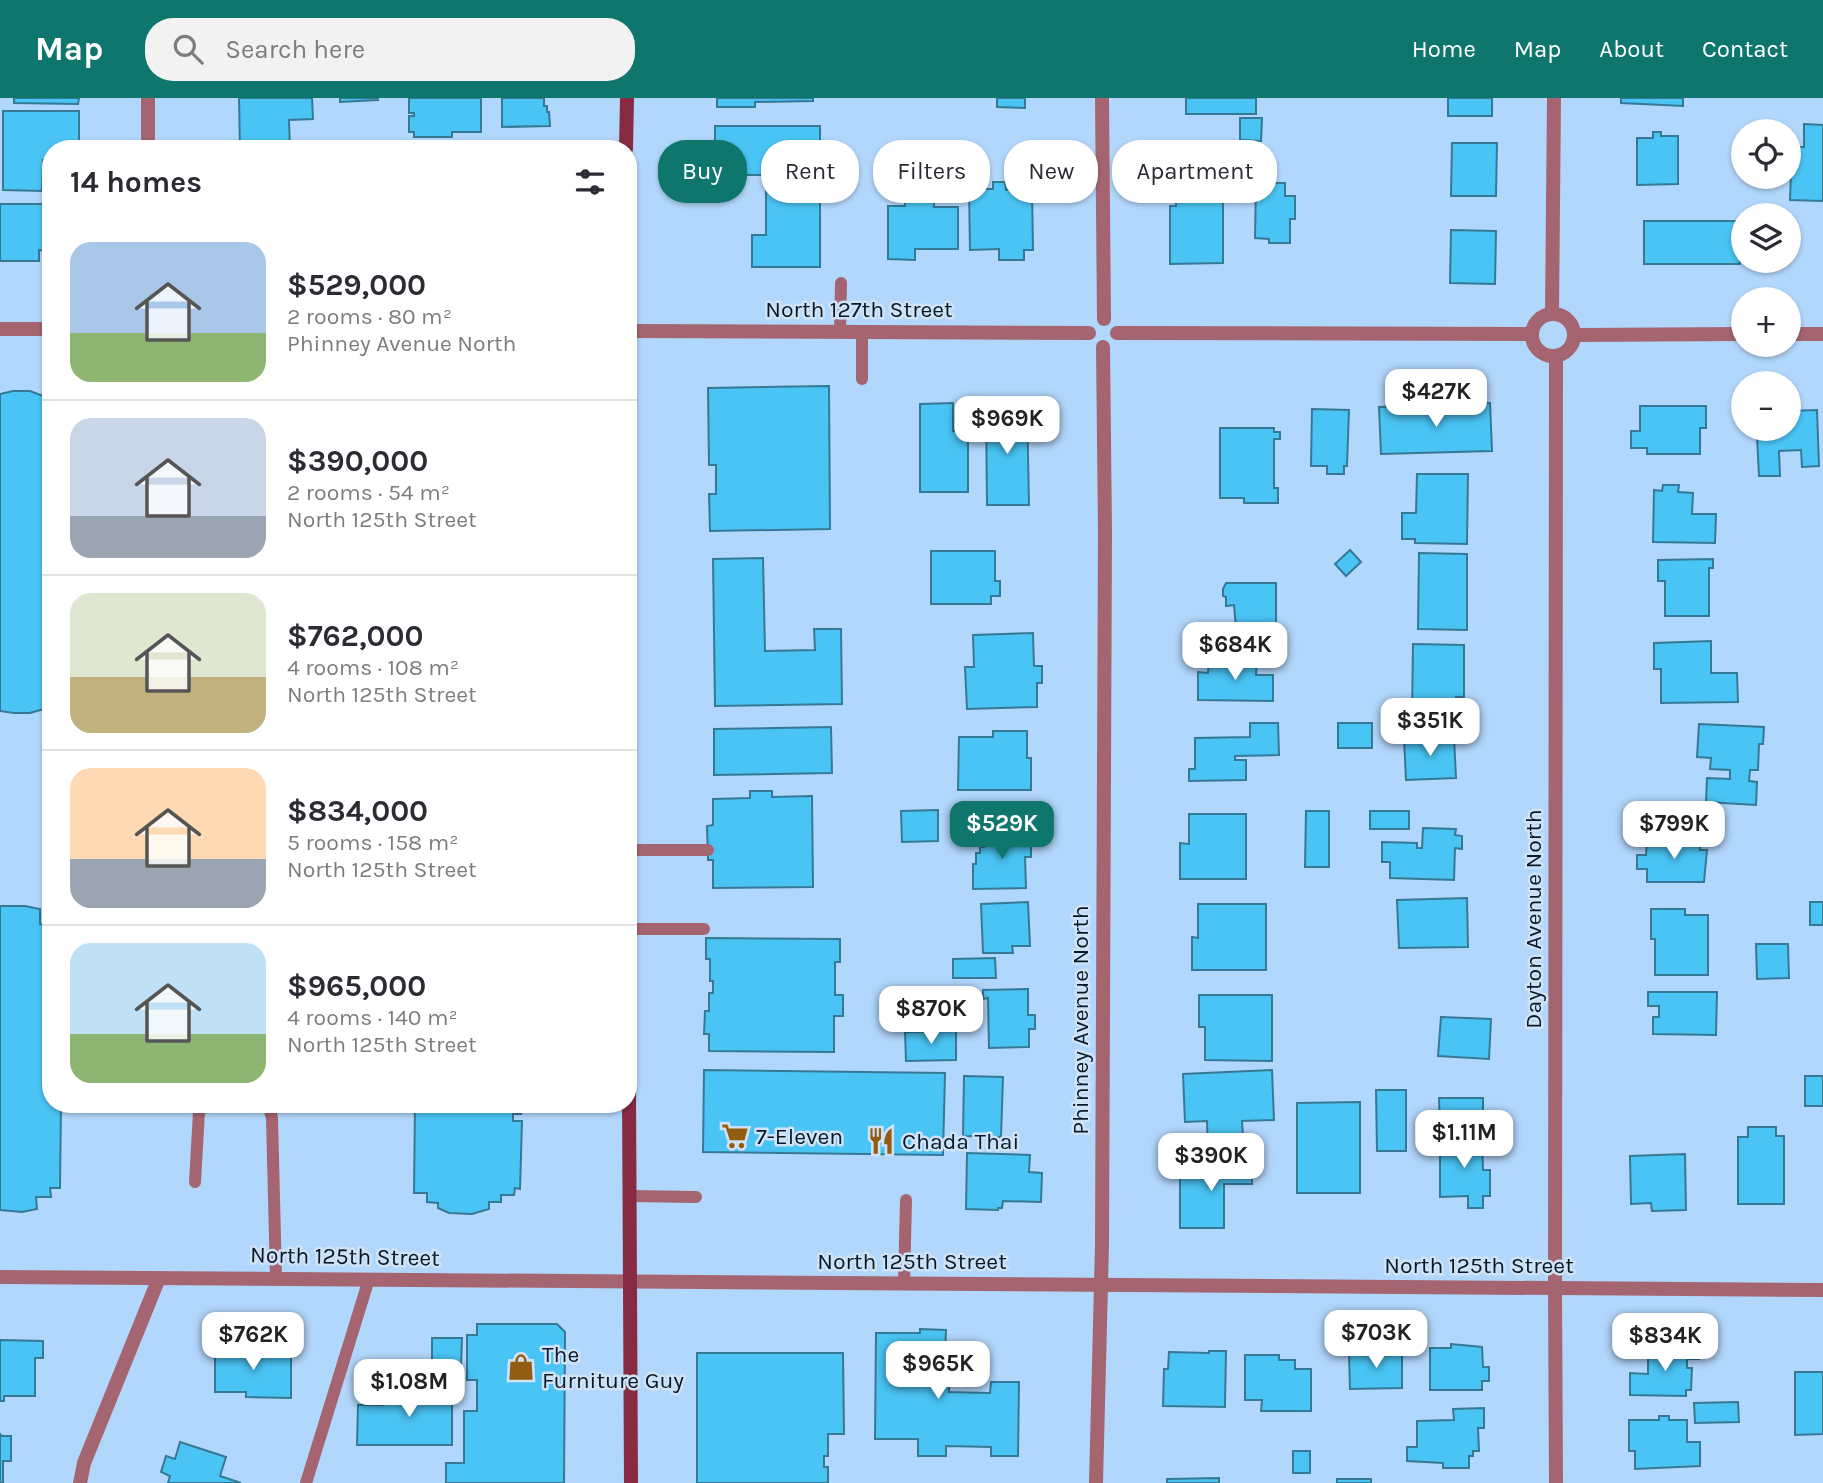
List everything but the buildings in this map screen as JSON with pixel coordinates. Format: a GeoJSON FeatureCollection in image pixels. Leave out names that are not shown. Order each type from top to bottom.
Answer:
{"type":"FeatureCollection","features":[{"type":"Feature","properties":{"kind":"main road"},"geometry":{"type":"LineString","coordinates":[[626,98],[626,140]]}},
{"type":"Feature","properties":{"kind":"main road"},"geometry":{"type":"LineString","coordinates":[[629,1113],[631,1483]]}},
{"type":"Feature","properties":{"kind":"street"},"geometry":{"type":"LineString","coordinates":[[148,98],[148,140]]}},
{"type":"Feature","properties":{"kind":"street"},"geometry":{"type":"LineString","coordinates":[[1102,98],[1104,319]]}},
{"type":"Feature","properties":{"kind":"street"},"geometry":{"type":"LineString","coordinates":[[1552,313],[1554,98]]}},
{"type":"Feature","properties":{"kind":"street"},"geometry":{"type":"LineString","coordinates":[[1552,313],[1566,317],[1575,335],[1570,348],[1556,356],[1538,351],[1532,334],[1539,318],[1552,313]]}},
{"type":"Feature","properties":{"kind":"street"},"geometry":{"type":"LineString","coordinates":[[1104,319],[1113,323],[1117,333],[1112,344],[1103,347],[1091,341],[1089,333],[1095,321],[1104,319]]}},
{"type":"Feature","properties":{"kind":"street"},"geometry":{"type":"LineString","coordinates":[[0,328],[42,329]]}},
{"type":"Feature","properties":{"kind":"street","name":"North 127th Street"},"geometry":{"type":"LineString","coordinates":[[637,331],[1089,333]]}},
{"type":"Feature","properties":{"kind":"street"},"geometry":{"type":"LineString","coordinates":[[1117,333],[1532,334]]}},
{"type":"Feature","properties":{"kind":"street"},"geometry":{"type":"LineString","coordinates":[[1575,335],[1731,334]]}},
{"type":"Feature","properties":{"kind":"street"},"geometry":{"type":"LineString","coordinates":[[1801,334],[1823,334]]}},
{"type":"Feature","properties":{"kind":"street","name":"Phinney Avenue North"},"geometry":{"type":"LineString","coordinates":[[1096,1483],[1102,1285],[1105,532],[1103,347]]}},
{"type":"Feature","properties":{"kind":"street","name":"Dayton Avenue North"},"geometry":{"type":"LineString","coordinates":[[1556,356],[1556,1483]]}},
{"type":"Feature","properties":{"kind":"street","name":"North 125th Street"},"geometry":{"type":"LineString","coordinates":[[0,1277],[1823,1290]]}},
{"type":"Feature","properties":{"kind":"street"},"geometry":{"type":"LineString","coordinates":[[80,1483],[84,1463],[159,1278]]}},
{"type":"Feature","properties":{"kind":"lane"},"geometry":{"type":"LineString","coordinates":[[840,332],[841,283]]}},
{"type":"Feature","properties":{"kind":"lane"},"geometry":{"type":"LineString","coordinates":[[862,332],[862,379]]}},
{"type":"Feature","properties":{"kind":"lane"},"geometry":{"type":"LineString","coordinates":[[637,850],[708,850]]}},
{"type":"Feature","properties":{"kind":"lane"},"geometry":{"type":"LineString","coordinates":[[637,929],[704,929]]}},
{"type":"Feature","properties":{"kind":"lane"},"geometry":{"type":"LineString","coordinates":[[195,1182],[199,1113]]}},
{"type":"Feature","properties":{"kind":"lane"},"geometry":{"type":"LineString","coordinates":[[271,1113],[276,1278]]}},
{"type":"Feature","properties":{"kind":"lane"},"geometry":{"type":"LineString","coordinates":[[629,1196],[696,1197]]}},
{"type":"Feature","properties":{"kind":"lane"},"geometry":{"type":"LineString","coordinates":[[904,1283],[906,1200]]}},
{"type":"Feature","properties":{"kind":"lane"},"geometry":{"type":"LineString","coordinates":[[306,1483],[369,1279]]}},
{"type":"Feature","properties":{"kind":"place","name":"7-Eleven"},"geometry":{"type":"Point","coordinates":[735,1136]}},
{"type":"Feature","properties":{"kind":"place","name":"Chada Thai"},"geometry":{"type":"Point","coordinates":[881,1141]}},
{"type":"Feature","properties":{"kind":"place","name":"The Furniture Guy"},"geometry":{"type":"Point","coordinates":[521,1367]}}]}
